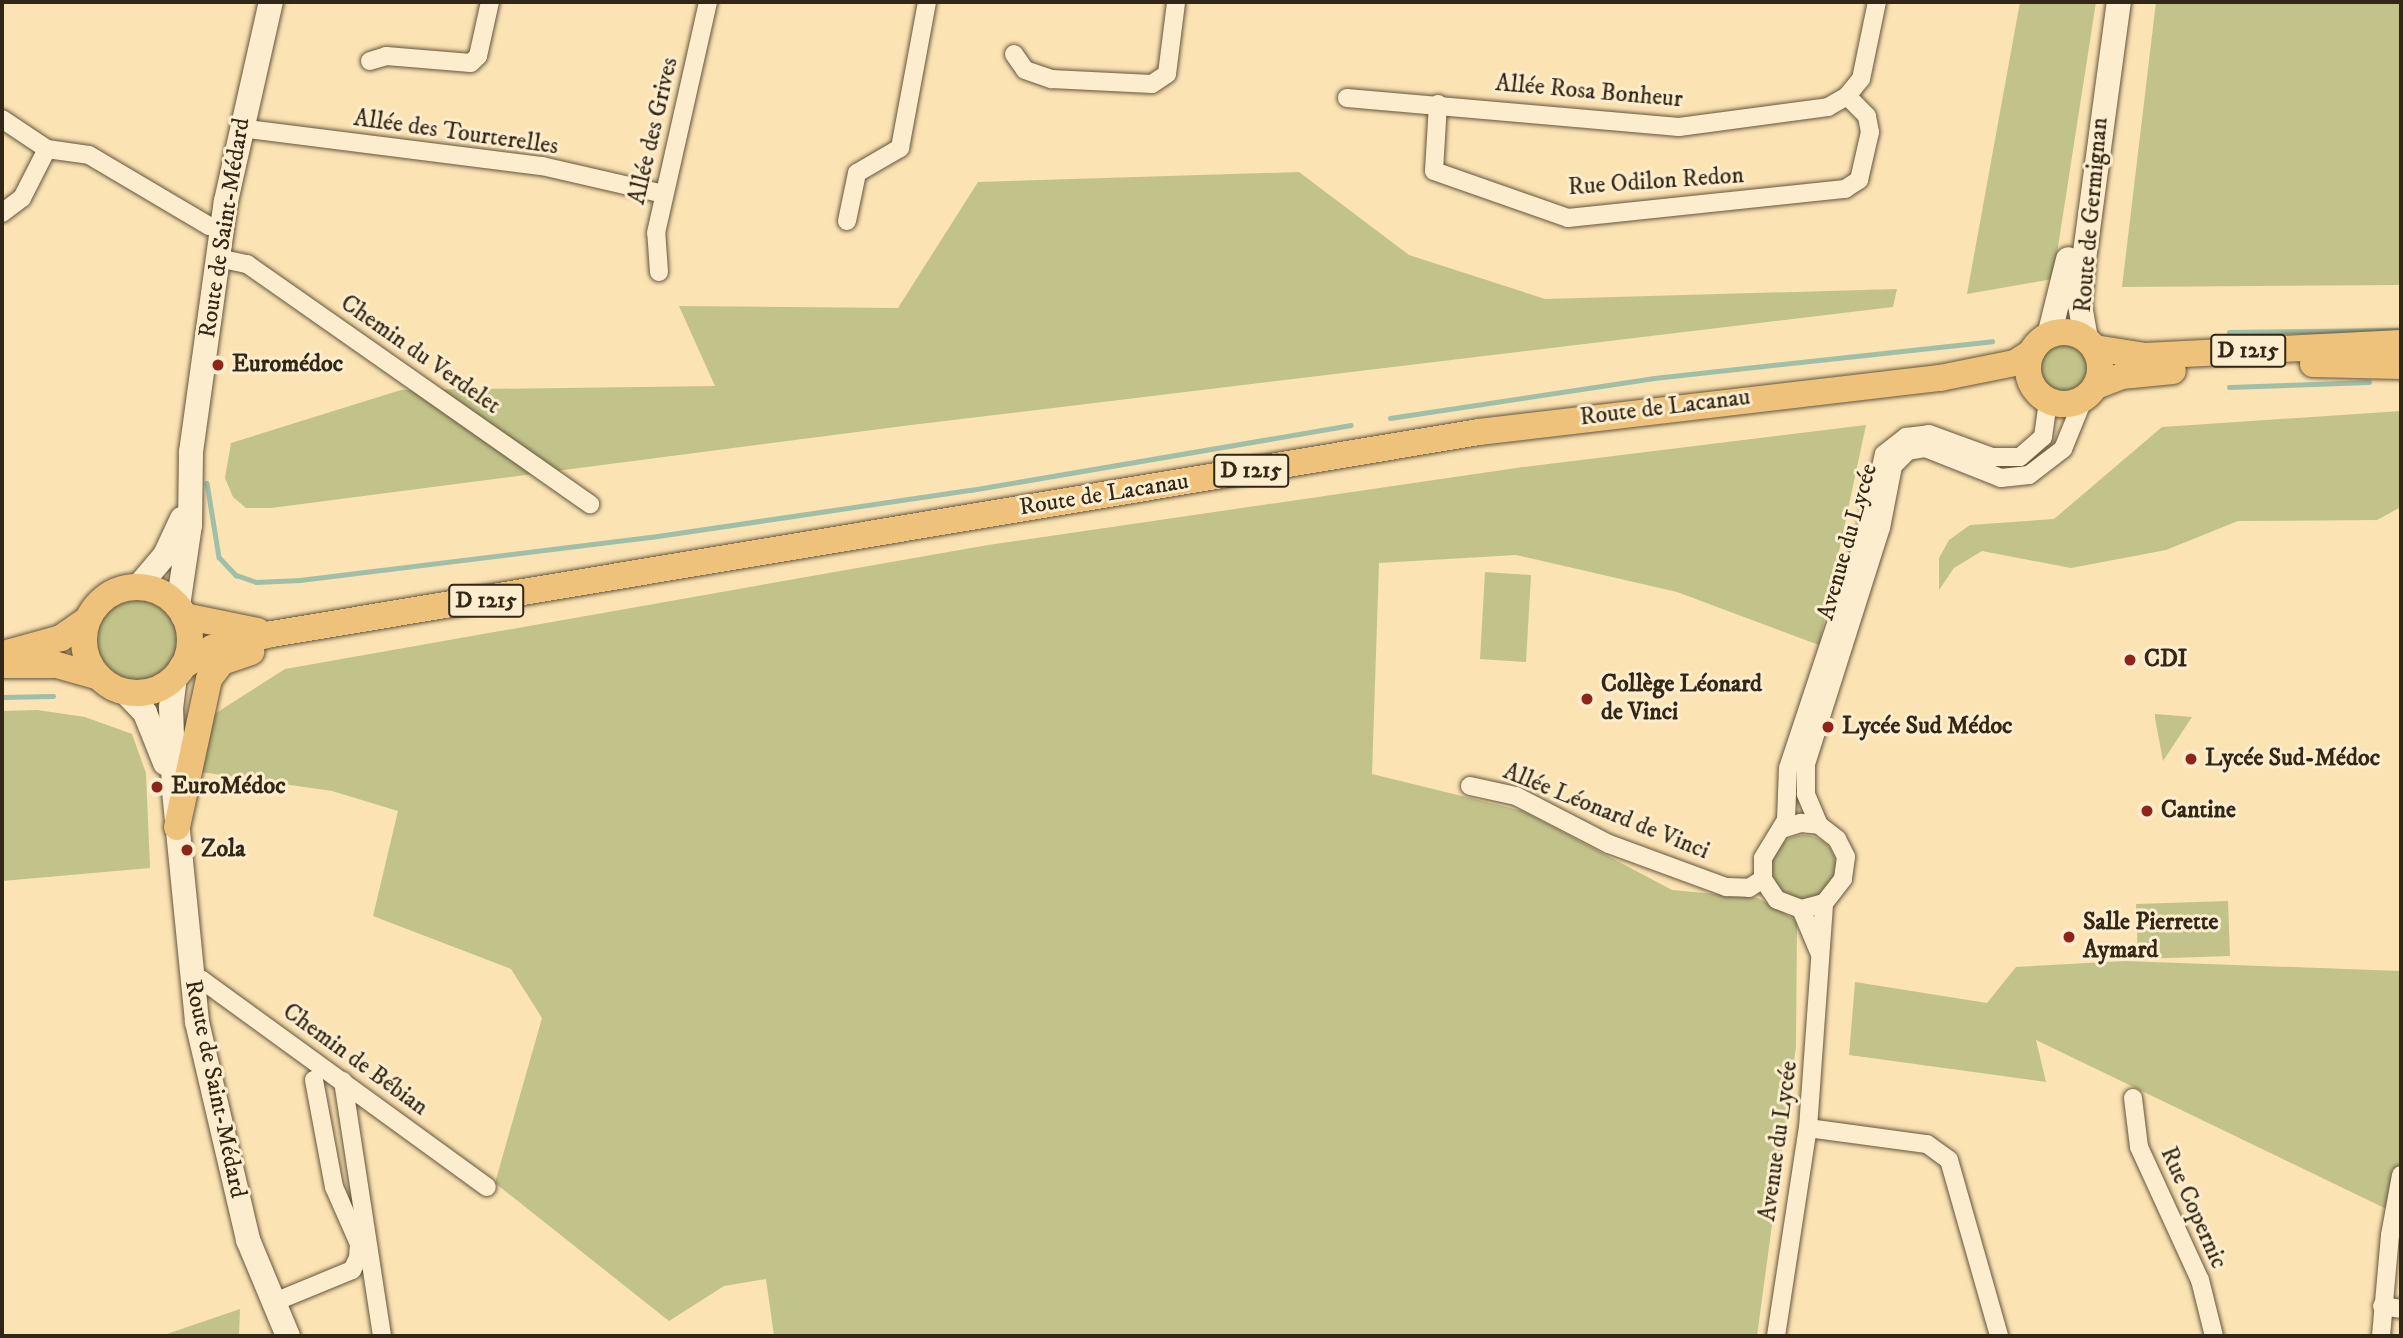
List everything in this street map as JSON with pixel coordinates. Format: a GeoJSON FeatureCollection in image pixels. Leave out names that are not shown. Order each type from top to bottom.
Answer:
{"type":"FeatureCollection","features":[{"type":"Feature","properties":{"kind":"main road"},"geometry":{"type":"LineString","coordinates":[[2068,331],[2090,343],[2099,375],[2090,393],[2070,406],[2040,395],[2028,365],[2032,352],[2050,332],[2068,331]]}},
{"type":"Feature","properties":{"kind":"main road","name":"D 1215"},"geometry":{"type":"LineString","coordinates":[[2090,343],[2145,356],[2401,343]]}},
{"type":"Feature","properties":{"kind":"main road","name":"Route de Lacanau"},"geometry":{"type":"LineString","coordinates":[[125,691],[155,690],[212,648],[272,634],[406,615],[1479,432],[1940,378],[2015,363],[2032,352]]}},
{"type":"Feature","properties":{"kind":"main road","name":"D 1215"},"geometry":{"type":"LineString","coordinates":[[2090,393],[2140,374],[2256,365],[2401,366]]}},
{"type":"Feature","properties":{"kind":"main road","name":"Route de Lacanau"},"geometry":{"type":"LineString","coordinates":[[1940,378],[1996,380],[2040,395]]}},
{"type":"Feature","properties":{"kind":"main road"},"geometry":{"type":"LineString","coordinates":[[2,654],[61,638],[88,619],[108,595],[138,587]]}},
{"type":"Feature","properties":{"kind":"main road","name":"Route de Lacanau"},"geometry":{"type":"LineString","coordinates":[[138,587],[159,592],[181,611],[272,634]]}},
{"type":"Feature","properties":{"kind":"main road"},"geometry":{"type":"LineString","coordinates":[[179,671],[190,642],[181,611]]}},
{"type":"Feature","properties":{"kind":"main road"},"geometry":{"type":"LineString","coordinates":[[177,827],[205,691],[218,667],[235,656],[406,615]]}},
{"type":"Feature","properties":{"kind":"main road"},"geometry":{"type":"LineString","coordinates":[[88,619],[85,652],[99,677]]}},
{"type":"Feature","properties":{"kind":"main road"},"geometry":{"type":"LineString","coordinates":[[2,665],[58,664],[99,677],[125,691]]}},
{"type":"Feature","properties":{"kind":"street","name":"Route de Saint-Médard"},"geometry":{"type":"LineString","coordinates":[[181,611],[191,452],[222,229],[240,128],[271,2]]}},
{"type":"Feature","properties":{"kind":"street"},"geometry":{"type":"LineString","coordinates":[[370,61],[386,56],[471,63],[478,56],[490,2]]}},
{"type":"Feature","properties":{"kind":"street","name":"Allée des Grives"},"geometry":{"type":"LineString","coordinates":[[659,272],[656,233],[708,2]]}},
{"type":"Feature","properties":{"kind":"street"},"geometry":{"type":"LineString","coordinates":[[847,221],[857,173],[900,148],[927,2]]}},
{"type":"Feature","properties":{"kind":"street"},"geometry":{"type":"LineString","coordinates":[[1847,96],[1861,79],[1877,2]]}},
{"type":"Feature","properties":{"kind":"street","name":"Route de Germignan"},"geometry":{"type":"LineString","coordinates":[[2090,343],[2081,288],[2104,90],[2119,2]]}},
{"type":"Feature","properties":{"kind":"street"},"geometry":{"type":"LineString","coordinates":[[1014,54],[1025,70],[1051,79],[1152,84],[1167,74],[1176,3]]}},
{"type":"Feature","properties":{"kind":"street","name":"Route de Germignan"},"geometry":{"type":"LineString","coordinates":[[2050,332],[2063,293],[2080,183],[2104,90]]}},
{"type":"Feature","properties":{"kind":"street","name":"Allée Rosa Bonheur"},"geometry":{"type":"LineString","coordinates":[[1347,98],[1679,127],[1828,107],[1847,96]]}},
{"type":"Feature","properties":{"kind":"street","name":"Rue Odilon Redon"},"geometry":{"type":"LineString","coordinates":[[1438,104],[1434,171],[1569,218],[1844,190],[1859,180],[1870,132],[1867,116],[1847,96]]}},
{"type":"Feature","properties":{"kind":"street"},"geometry":{"type":"LineString","coordinates":[[2,119],[47,149],[89,155],[209,226],[222,229]]}},
{"type":"Feature","properties":{"kind":"street","name":"Allée des Tourterelles"},"geometry":{"type":"LineString","coordinates":[[240,128],[542,166],[664,194]]}},
{"type":"Feature","properties":{"kind":"street"},"geometry":{"type":"LineString","coordinates":[[2,213],[22,198],[47,149]]}},
{"type":"Feature","properties":{"kind":"street","name":"Chemin du Verdelet"},"geometry":{"type":"LineString","coordinates":[[218,258],[247,264],[590,504]]}},
{"type":"Feature","properties":{"kind":"street","name":"Avenue du Lycée"},"geometry":{"type":"LineString","coordinates":[[1818,825],[1806,794],[1806,764],[1881,528],[1893,466],[1908,451],[1924,448],[2001,478],[2029,475],[2063,449],[2090,393]]}},
{"type":"Feature","properties":{"kind":"street","name":"Avenue du Lycée"},"geometry":{"type":"LineString","coordinates":[[1782,829],[1788,768],[1865,536],[1884,454],[1906,437],[1929,434],[1992,457],[2021,457],[2043,437],[2040,395]]}},
{"type":"Feature","properties":{"kind":"street","name":"Route de Saint-Médard"},"geometry":{"type":"LineString","coordinates":[[138,587],[165,555],[189,499]]}},
{"type":"Feature","properties":{"kind":"street","name":"Route de Saint-Médard"},"geometry":{"type":"LineString","coordinates":[[179,671],[171,707],[174,791],[191,978],[206,1072],[248,1240],[281,1334]]}},
{"type":"Feature","properties":{"kind":"street","name":"Route de Saint-Médard"},"geometry":{"type":"LineString","coordinates":[[125,691],[145,713],[156,735],[174,791]]}},
{"type":"Feature","properties":{"kind":"street","name":"Allée Léonard de Vinci"},"geometry":{"type":"LineString","coordinates":[[1469,786],[1516,796],[1609,844],[1726,887],[1749,888],[1763,879]]}},
{"type":"Feature","properties":{"kind":"street"},"geometry":{"type":"LineString","coordinates":[[1801,823],[1818,825],[1837,839],[1846,857],[1839,888],[1824,903],[1801,909],[1777,900],[1763,879],[1763,858],[1782,829],[1801,823]]}},
{"type":"Feature","properties":{"kind":"street","name":"Avenue du Lycée"},"geometry":{"type":"LineString","coordinates":[[1776,1336],[1808,1128],[1819,1025],[1819,952],[1824,903]]}},
{"type":"Feature","properties":{"kind":"street","name":"Avenue du Lycée"},"geometry":{"type":"LineString","coordinates":[[1801,909],[1819,952]]}},
{"type":"Feature","properties":{"kind":"street","name":"Chemin de Bébian"},"geometry":{"type":"LineString","coordinates":[[191,978],[202,980],[487,1186]]}},
{"type":"Feature","properties":{"kind":"street"},"geometry":{"type":"LineString","coordinates":[[272,1303],[352,1270],[358,1258],[359,1244],[334,1187],[314,1080]]}},
{"type":"Feature","properties":{"kind":"street"},"geometry":{"type":"LineString","coordinates":[[343,1081],[383,1336]]}},
{"type":"Feature","properties":{"kind":"street","name":"Rue Copernic"},"geometry":{"type":"LineString","coordinates":[[2133,1098],[2139,1147],[2200,1280],[2214,1336]]}},
{"type":"Feature","properties":{"kind":"street"},"geometry":{"type":"LineString","coordinates":[[1808,1128],[1927,1143],[1949,1160],[1999,1336]]}},
{"type":"Feature","properties":{"kind":"street"},"geometry":{"type":"LineString","coordinates":[[2381,1336],[2382,1306],[2401,1175]]}},
{"type":"Feature","properties":{"kind":"street"},"geometry":{"type":"LineString","coordinates":[[2382,1306],[2401,1309]]}},
{"type":"Feature","properties":{"kind":"green space"},"geometry":{"type":"Polygon","coordinates":[[[2020,2],[2096,2],[2053,279],[1967,294],[2020,2]]]}},
{"type":"Feature","properties":{"kind":"green space"},"geometry":{"type":"Polygon","coordinates":[[[2156,2],[2401,2],[2401,285],[2122,287],[2156,2]]]}},
{"type":"Feature","properties":{"kind":"green space"},"geometry":{"type":"Polygon","coordinates":[[[1299,172],[1409,255],[1545,299],[1897,289],[1893,307],[911,425],[271,508],[246,508],[233,497],[225,478],[231,443],[401,390],[715,386],[679,306],[898,308],[978,182],[1299,172]]]}},
{"type":"Feature","properties":{"kind":"green space"},"geometry":{"type":"Polygon","coordinates":[[[2063,345],[2080,353],[2088,370],[2080,387],[2063,395],[2046,387],[2038,370],[2046,353],[2063,345]]]}},
{"type":"Feature","properties":{"kind":"green space"},"geometry":{"type":"Polygon","coordinates":[[[2401,411],[2401,507],[2377,520],[2238,521],[2166,550],[2071,568],[1982,551],[1954,568],[1939,590],[1939,558],[1949,540],[1970,525],[2054,519],[2162,427],[2401,411]]]}},
{"type":"Feature","properties":{"kind":"green space"},"geometry":{"type":"Polygon","coordinates":[[[1866,425],[1819,645],[1677,592],[1516,555],[1379,563],[1372,774],[1523,811],[1672,890],[1758,898],[1797,921],[1796,1047],[1757,1336],[774,1336],[766,1279],[724,1286],[669,1321],[495,1183],[542,1018],[511,969],[373,916],[398,811],[332,791],[201,772],[213,715],[285,669],[988,545],[1523,467],[1866,425]]]}},
{"type":"Feature","properties":{"kind":"green space"},"geometry":{"type":"Polygon","coordinates":[[[1485,572],[1531,575],[1526,662],[1480,659],[1485,572]]]}},
{"type":"Feature","properties":{"kind":"green space"},"geometry":{"type":"Polygon","coordinates":[[[136,596],[161,603],[173,615],[180,640],[173,665],[161,677],[136,684],[111,677],[99,665],[92,640],[99,615],[111,603],[136,596]]]}},
{"type":"Feature","properties":{"kind":"green space"},"geometry":{"type":"Polygon","coordinates":[[[37,710],[85,717],[132,734],[146,773],[150,868],[2,881],[2,711],[37,710]]]}},
{"type":"Feature","properties":{"kind":"green space"},"geometry":{"type":"Polygon","coordinates":[[[2155,714],[2192,717],[2163,761],[2155,718],[2155,714]]]}},
{"type":"Feature","properties":{"kind":"green space"},"geometry":{"type":"Polygon","coordinates":[[[1798,835],[1810,835],[1827,844],[1834,855],[1834,879],[1827,890],[1810,899],[1798,899],[1786,894],[1777,885],[1772,873],[1772,861],[1777,849],[1786,840],[1798,835]]]}},
{"type":"Feature","properties":{"kind":"green space"},"geometry":{"type":"Polygon","coordinates":[[[2228,901],[2230,956],[2138,959],[2136,904],[2228,901]]]}},
{"type":"Feature","properties":{"kind":"green space"},"geometry":{"type":"Polygon","coordinates":[[[2125,961],[2401,971],[2401,1216],[2036,1040],[2046,1082],[1849,1055],[1855,982],[1987,1003],[2016,967],[2125,961]]]}},
{"type":"Feature","properties":{"kind":"green space"},"geometry":{"type":"Polygon","coordinates":[[[240,1309],[239,1336],[161,1336],[240,1309]]]}},
{"type":"Feature","properties":{"kind":"waterway"},"geometry":{"type":"LineString","coordinates":[[2229,332],[2397,330]]}},
{"type":"Feature","properties":{"kind":"waterway"},"geometry":{"type":"LineString","coordinates":[[1390,418],[1654,378],[1992,341]]}},
{"type":"Feature","properties":{"kind":"waterway"},"geometry":{"type":"LineString","coordinates":[[2229,387],[2369,382]]}},
{"type":"Feature","properties":{"kind":"waterway"},"geometry":{"type":"LineString","coordinates":[[207,483],[219,557],[236,575],[256,582],[300,580],[651,537],[971,490],[1350,425]]}},
{"type":"Feature","properties":{"kind":"waterway"},"geometry":{"type":"LineString","coordinates":[[2,697],[53,696]]}},
{"type":"Feature","properties":{"kind":"place","name":"Euromédoc"},"geometry":{"type":"Point","coordinates":[218,365]}},
{"type":"Feature","properties":{"kind":"place","name":"CDI"},"geometry":{"type":"Point","coordinates":[2130,660]}},
{"type":"Feature","properties":{"kind":"place","name":"Collège Léonard de Vinci"},"geometry":{"type":"Point","coordinates":[1587,699]}},
{"type":"Feature","properties":{"kind":"place","name":"Lycée Sud Médoc"},"geometry":{"type":"Point","coordinates":[1828,727]}},
{"type":"Feature","properties":{"kind":"place","name":"Lycée Sud-Médoc"},"geometry":{"type":"Point","coordinates":[2191,759]}},
{"type":"Feature","properties":{"kind":"place","name":"EuroMédoc"},"geometry":{"type":"Point","coordinates":[157,787]}},
{"type":"Feature","properties":{"kind":"place","name":"Cantine"},"geometry":{"type":"Point","coordinates":[2147,811]}},
{"type":"Feature","properties":{"kind":"place","name":"Zola"},"geometry":{"type":"Point","coordinates":[187,850]}},
{"type":"Feature","properties":{"kind":"place","name":"Salle Pierrette Aymard"},"geometry":{"type":"Point","coordinates":[2069,937]}}]}
